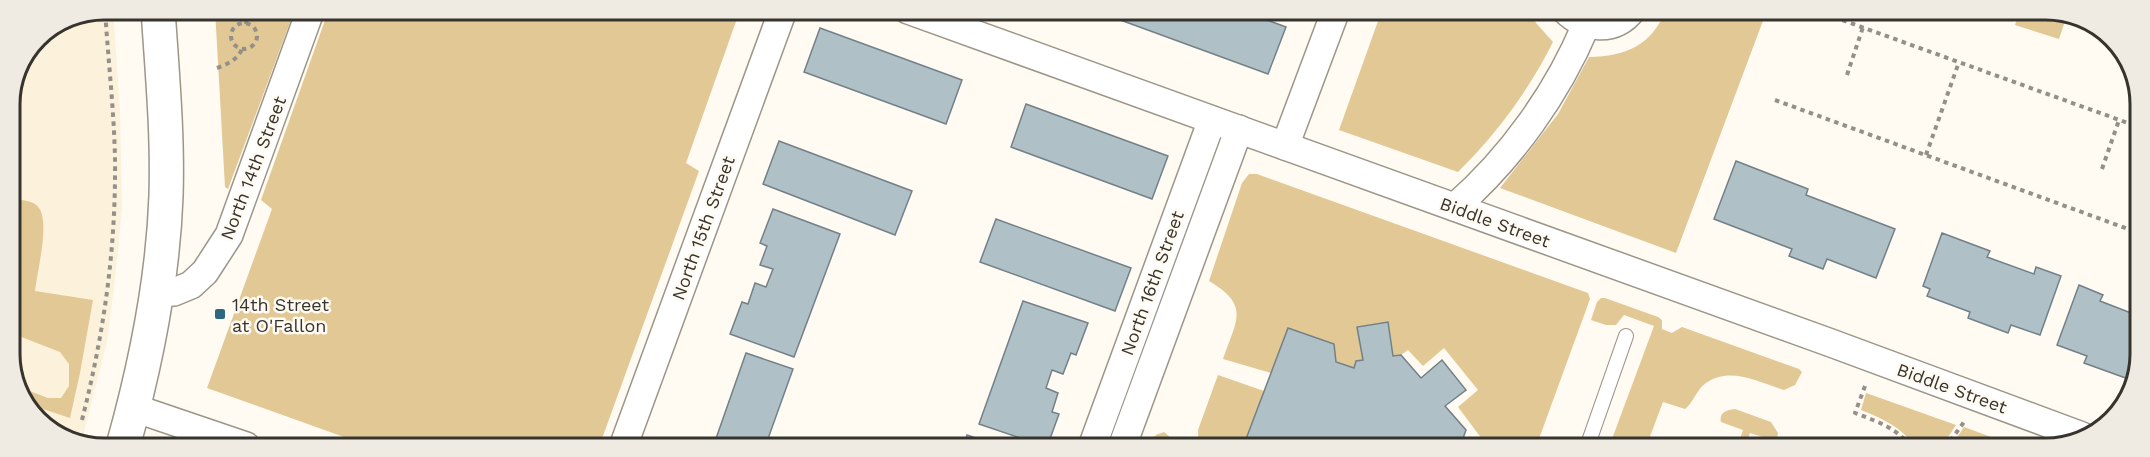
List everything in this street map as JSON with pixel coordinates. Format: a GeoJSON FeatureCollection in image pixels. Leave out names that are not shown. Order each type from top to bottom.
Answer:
{"type":"FeatureCollection","features":[{"type":"Feature","properties":{"kind":"main road"},"geometry":{"type":"LineString","coordinates":[[125,438],[150,342],[163,247],[166,194],[165,142],[159,20]]}},
{"type":"Feature","properties":{"kind":"street","name":"North 14th Street"},"geometry":{"type":"LineString","coordinates":[[157,293],[174,292],[191,285],[205,272],[229,235],[307,20]]}},
{"type":"Feature","properties":{"kind":"street","name":"North 15th Street"},"geometry":{"type":"LineString","coordinates":[[626,438],[779,20]]}},
{"type":"Feature","properties":{"kind":"street","name":"Biddle Street"},"geometry":{"type":"LineString","coordinates":[[936,20],[2074,433]]}},
{"type":"Feature","properties":{"kind":"street"},"geometry":{"type":"LineString","coordinates":[[1286,146],[1332,20]]}},
{"type":"Feature","properties":{"kind":"street"},"geometry":{"type":"LineString","coordinates":[[1455,207],[1488,176],[1535,116],[1558,82],[1575,20]]}},
{"type":"Feature","properties":{"kind":"street"},"geometry":{"type":"LineString","coordinates":[[1582,20],[1602,26],[1620,20]]}},
{"type":"Feature","properties":{"kind":"street","name":"North 16th Street"},"geometry":{"type":"LineString","coordinates":[[1095,438],[1212,120]]}},
{"type":"Feature","properties":{"kind":"street","name":"North 16th Street"},"geometry":{"type":"LineString","coordinates":[[1125,438],[1239,129]]}},
{"type":"Feature","properties":{"kind":"street"},"geometry":{"type":"LineString","coordinates":[[134,408],[222,438]]}},
{"type":"Feature","properties":{"kind":"lane"},"geometry":{"type":"LineString","coordinates":[[1590,438],[1626,336]]}},
{"type":"Feature","properties":{"kind":"path"},"geometry":{"type":"LineString","coordinates":[[82,420],[107,305],[113,219],[115,157],[106,20]]}},
{"type":"Feature","properties":{"kind":"path"},"geometry":{"type":"LineString","coordinates":[[246,24],[247,20]]}},
{"type":"Feature","properties":{"kind":"path"},"geometry":{"type":"LineString","coordinates":[[1844,20],[2130,124]]}},
{"type":"Feature","properties":{"kind":"path"},"geometry":{"type":"LineString","coordinates":[[240,24],[246,24],[254,28],[256,42],[251,47],[242,49],[233,44],[231,32],[240,24]]}},
{"type":"Feature","properties":{"kind":"path"},"geometry":{"type":"LineString","coordinates":[[1846,75],[1863,27]]}},
{"type":"Feature","properties":{"kind":"path"},"geometry":{"type":"LineString","coordinates":[[217,68],[229,64],[240,55],[242,49]]}},
{"type":"Feature","properties":{"kind":"path"},"geometry":{"type":"LineString","coordinates":[[1926,155],[1959,62]]}},
{"type":"Feature","properties":{"kind":"path"},"geometry":{"type":"LineString","coordinates":[[1775,100],[2130,230]]}},
{"type":"Feature","properties":{"kind":"path"},"geometry":{"type":"LineString","coordinates":[[2102,169],[2120,120]]}},
{"type":"Feature","properties":{"kind":"path"},"geometry":{"type":"LineString","coordinates":[[1865,386],[1855,412],[1891,428],[1904,438]]}},
{"type":"Feature","properties":{"kind":"path"},"geometry":{"type":"LineString","coordinates":[[1952,438],[1964,422]]}},
{"type":"Feature","properties":{"kind":"shaded area"},"geometry":{"type":"Polygon","coordinates":[[[114,20],[120,113],[122,208],[107,342],[83,435],[76,433],[61,426],[44,413],[28,391],[21,370],[20,98],[22,81],[28,66],[48,40],[71,26],[87,21],[114,20]]]}},
{"type":"Feature","properties":{"kind":"shaded area"},"geometry":{"type":"Polygon","coordinates":[[[216,20],[291,20],[228,189],[225,187],[216,20]]]}},
{"type":"Feature","properties":{"kind":"shaded area"},"geometry":{"type":"Polygon","coordinates":[[[325,20],[736,20],[686,163],[699,171],[602,438],[347,438],[207,388],[272,209],[261,200],[325,20]]]}},
{"type":"Feature","properties":{"kind":"shaded area"},"geometry":{"type":"Polygon","coordinates":[[[1378,20],[1535,20],[1553,42],[1511,111],[1486,143],[1458,172],[1339,130],[1378,20]]]}},
{"type":"Feature","properties":{"kind":"shaded area"},"geometry":{"type":"Polygon","coordinates":[[[1661,20],[1763,20],[1676,253],[1500,188],[1558,114],[1589,57],[1615,54],[1636,47],[1653,32],[1661,20]]]}},
{"type":"Feature","properties":{"kind":"shaded area"},"geometry":{"type":"Polygon","coordinates":[[[2017,20],[2065,22],[2059,39],[2015,25],[2017,20]]]}},
{"type":"Feature","properties":{"kind":"shaded area"},"geometry":{"type":"Polygon","coordinates":[[[1210,160],[1214,162],[1115,438],[1106,438],[1210,160]]]}},
{"type":"Feature","properties":{"kind":"shaded area"},"geometry":{"type":"Polygon","coordinates":[[[1249,174],[1257,174],[1588,293],[1590,299],[1539,438],[1481,438],[1458,407],[1478,390],[1444,348],[1423,366],[1408,350],[1401,355],[1393,356],[1388,323],[1363,360],[1356,361],[1354,368],[1336,362],[1333,344],[1288,328],[1271,373],[1223,359],[1237,315],[1231,298],[1209,281],[1242,183],[1249,174]]]}},
{"type":"Feature","properties":{"kind":"shaded area"},"geometry":{"type":"Polygon","coordinates":[[[20,200],[34,203],[42,215],[42,248],[35,291],[93,300],[70,418],[40,408],[28,390],[48,398],[61,398],[69,386],[69,364],[60,352],[20,336],[20,200]]]}},
{"type":"Feature","properties":{"kind":"shaded area"},"geometry":{"type":"Polygon","coordinates":[[[1605,298],[1658,317],[1662,320],[1662,329],[1672,333],[1682,327],[1802,372],[1795,385],[1784,390],[1744,377],[1715,378],[1697,392],[1685,409],[1663,402],[1649,438],[1612,438],[1654,326],[1624,315],[1616,325],[1606,325],[1591,320],[1597,302],[1605,298]]]}},
{"type":"Feature","properties":{"kind":"shaded area"},"geometry":{"type":"Polygon","coordinates":[[[1218,375],[1264,391],[1247,438],[1198,438],[1198,430],[1218,375]]]}},
{"type":"Feature","properties":{"kind":"shaded area"},"geometry":{"type":"Polygon","coordinates":[[[1866,393],[1956,425],[1948,438],[1908,438],[1884,420],[1861,410],[1866,393]]]}},
{"type":"Feature","properties":{"kind":"shaded area"},"geometry":{"type":"Polygon","coordinates":[[[1735,409],[1771,422],[1778,433],[1777,438],[1766,438],[1750,433],[1748,438],[1740,438],[1743,430],[1721,422],[1721,416],[1735,409]]]}},
{"type":"Feature","properties":{"kind":"shaded area"},"geometry":{"type":"Polygon","coordinates":[[[1964,427],[1994,438],[1957,438],[1964,427]]]}},
{"type":"Feature","properties":{"kind":"shaded area"},"geometry":{"type":"Polygon","coordinates":[[[1164,432],[1170,438],[1152,438],[1164,432]]]}},
{"type":"Feature","properties":{"kind":"building"},"geometry":{"type":"Polygon","coordinates":[[[1120,20],[1267,20],[1286,27],[1268,74],[1120,20]]]}},
{"type":"Feature","properties":{"kind":"building"},"geometry":{"type":"Polygon","coordinates":[[[820,28],[962,80],[946,124],[804,72],[820,28]]]}},
{"type":"Feature","properties":{"kind":"building"},"geometry":{"type":"Polygon","coordinates":[[[1026,104],[1168,156],[1152,199],[1011,147],[1026,104]]]}},
{"type":"Feature","properties":{"kind":"building"},"geometry":{"type":"Polygon","coordinates":[[[779,141],[912,191],[895,235],[763,184],[779,141]]]}},
{"type":"Feature","properties":{"kind":"building"},"geometry":{"type":"Polygon","coordinates":[[[1736,161],[1808,189],[1806,195],[1895,229],[1876,278],[1827,259],[1823,269],[1789,256],[1792,249],[1714,219],[1736,161]]]}},
{"type":"Feature","properties":{"kind":"building"},"geometry":{"type":"Polygon","coordinates":[[[773,209],[840,234],[794,357],[730,334],[742,302],[748,304],[755,283],[766,287],[773,269],[760,265],[767,246],[760,243],[773,209]]]}},
{"type":"Feature","properties":{"kind":"building"},"geometry":{"type":"Polygon","coordinates":[[[996,219],[1131,268],[1115,311],[980,262],[996,219]]]}},
{"type":"Feature","properties":{"kind":"building"},"geometry":{"type":"Polygon","coordinates":[[[1942,233],[1990,251],[1987,257],[2034,274],[2036,267],[2061,276],[2040,335],[2011,325],[2008,333],[1968,318],[1970,312],[1927,296],[1930,289],[1923,286],[1942,233]]]}},
{"type":"Feature","properties":{"kind":"building"},"geometry":{"type":"Polygon","coordinates":[[[2079,285],[2103,295],[2100,301],[2130,313],[2130,354],[2126,378],[2084,363],[2087,356],[2057,345],[2079,285]]]}},
{"type":"Feature","properties":{"kind":"building"},"geometry":{"type":"Polygon","coordinates":[[[1023,301],[1088,323],[1076,355],[1071,353],[1063,374],[1052,370],[1046,388],[1058,393],[1052,412],[1059,414],[1050,438],[1020,438],[979,424],[1023,301]]]}},
{"type":"Feature","properties":{"kind":"building"},"geometry":{"type":"Polygon","coordinates":[[[1388,322],[1393,356],[1401,355],[1421,378],[1442,360],[1466,390],[1445,406],[1466,430],[1463,438],[1246,438],[1288,328],[1334,344],[1336,362],[1354,368],[1356,361],[1363,360],[1357,327],[1388,322]]]}},
{"type":"Feature","properties":{"kind":"building"},"geometry":{"type":"Polygon","coordinates":[[[746,353],[793,369],[768,438],[716,438],[746,353]]]}},
{"type":"Feature","properties":{"kind":"place","name":"14th Street at O'Fallon"},"geometry":{"type":"Point","coordinates":[220,314]}}]}
